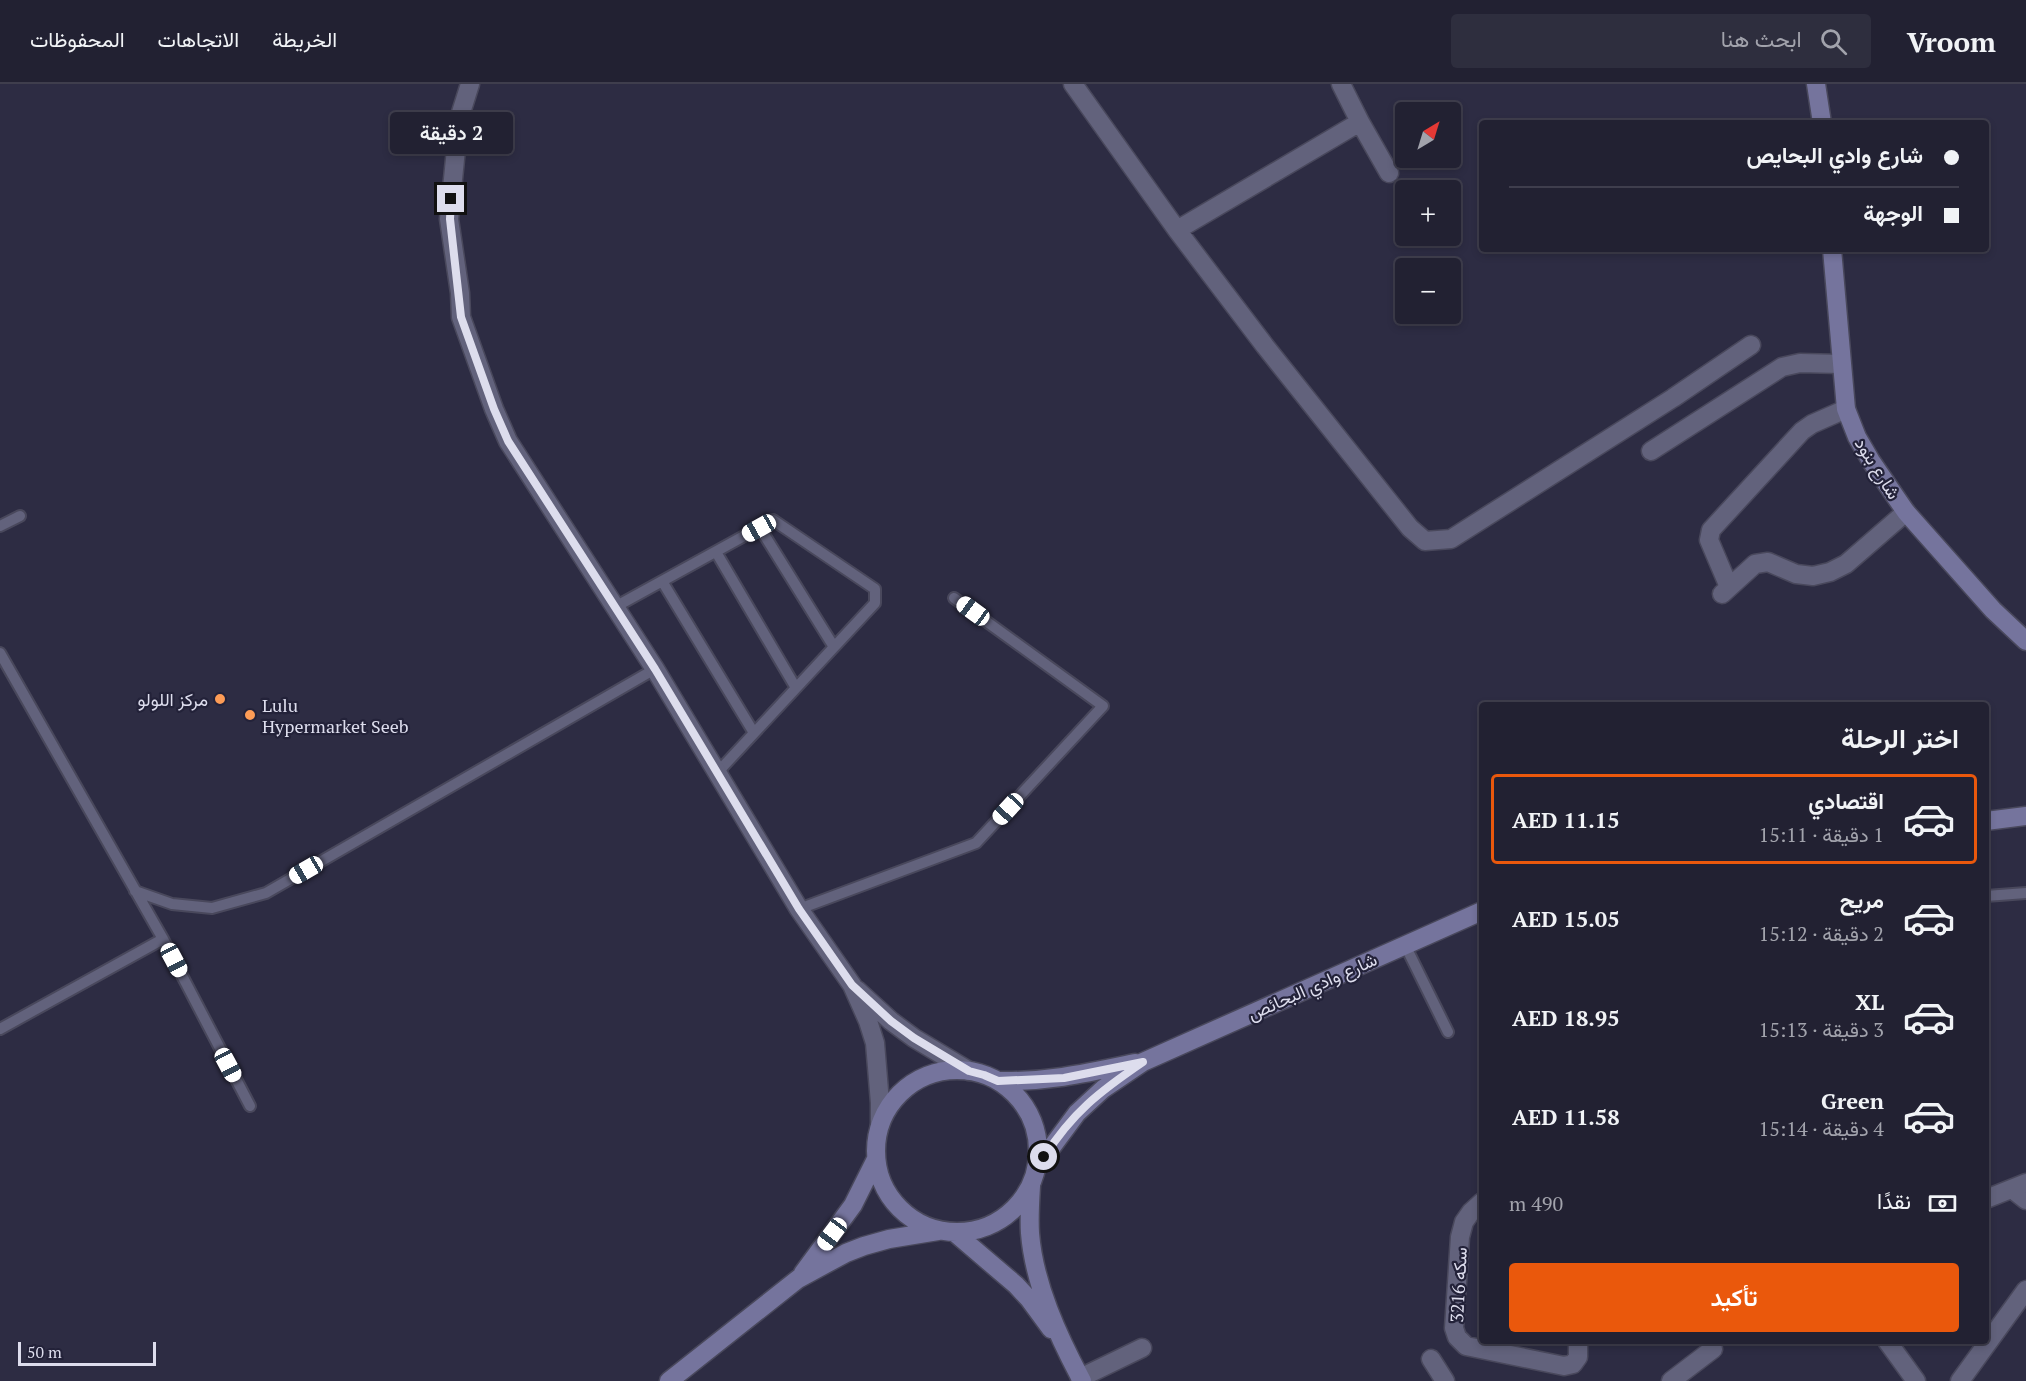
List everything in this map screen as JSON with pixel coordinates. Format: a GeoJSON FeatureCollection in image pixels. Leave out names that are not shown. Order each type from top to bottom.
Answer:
{"type":"FeatureCollection","features":[{"type":"Feature","properties":{"kind":"street"},"geometry":{"type":"LineString","coordinates":[[470,84],[459,119],[450,219],[461,317],[494,409],[508,441],[655,669],[799,909],[852,985],[868,1021],[874,1043],[880,1125]]}},
{"type":"Feature","properties":{"kind":"street"},"geometry":{"type":"LineString","coordinates":[[1073,84],[1177,230],[1265,346],[1403,519],[1425,541],[1451,538],[1673,398],[1751,345]]}},
{"type":"Feature","properties":{"kind":"street"},"geometry":{"type":"LineString","coordinates":[[1341,84],[1389,173]]}},
{"type":"Feature","properties":{"kind":"street"},"geometry":{"type":"LineString","coordinates":[[1816,84],[1822,120]]}},
{"type":"Feature","properties":{"kind":"street"},"geometry":{"type":"LineString","coordinates":[[1177,230],[1360,122]]}},
{"type":"Feature","properties":{"kind":"street","name":"شارع بنود"},"geometry":{"type":"LineString","coordinates":[[1832,252],[1846,409],[1857,436],[1906,512],[1993,610],[2024,636]]}},
{"type":"Feature","properties":{"kind":"street"},"geometry":{"type":"LineString","coordinates":[[1651,451],[1782,367],[1800,363],[1841,364]]}},
{"type":"Feature","properties":{"kind":"street"},"geometry":{"type":"LineString","coordinates":[[1846,409],[1812,424],[1803,432],[1711,530],[1709,540],[1724,591],[1755,564],[1768,562],[1796,574],[1813,576],[1830,572],[1846,564],[1906,512]]}},
{"type":"Feature","properties":{"kind":"street"},"geometry":{"type":"LineString","coordinates":[[1989,821],[2026,816]]}},
{"type":"Feature","properties":{"kind":"street","name":"شارع وادي البحائص"},"geometry":{"type":"LineString","coordinates":[[1143,1062],[1479,912]]}},
{"type":"Feature","properties":{"kind":"street"},"geometry":{"type":"LineString","coordinates":[[852,985],[891,1021],[914,1038],[969,1071]]}},
{"type":"Feature","properties":{"kind":"street"},"geometry":{"type":"LineString","coordinates":[[998,1081],[1064,1078],[1143,1062]]}},
{"type":"Feature","properties":{"kind":"street"},"geometry":{"type":"LineString","coordinates":[[1037,1167],[1038,1148],[1035,1128],[1027,1109],[998,1081],[969,1071],[950,1070],[932,1074],[914,1082],[900,1093],[888,1108],[880,1125],[876,1142],[876,1159],[880,1176],[897,1205],[924,1225],[947,1231],[970,1232],[999,1221],[1012,1212],[1030,1186],[1037,1167],[1077,1113],[1103,1089],[1143,1062]]}},
{"type":"Feature","properties":{"kind":"street"},"geometry":{"type":"LineString","coordinates":[[798,1279],[853,1205],[876,1159]]}},
{"type":"Feature","properties":{"kind":"street"},"geometry":{"type":"LineString","coordinates":[[1030,1186],[1030,1231],[1033,1256],[1041,1287],[1064,1347],[1081,1379],[1142,1348]]}},
{"type":"Feature","properties":{"kind":"street"},"geometry":{"type":"LineString","coordinates":[[1989,1198],[2021,1191]]}},
{"type":"Feature","properties":{"kind":"street","name":"سكه 3216"},"geometry":{"type":"LineString","coordinates":[[1479,1205],[1464,1222],[1460,1237],[1454,1328],[1457,1337],[1466,1346],[1564,1366],[1573,1364],[1578,1357],[1578,1344]]}},
{"type":"Feature","properties":{"kind":"street"},"geometry":{"type":"LineString","coordinates":[[669,1381],[798,1279],[846,1253],[864,1246],[947,1231],[1016,1285],[1064,1347]]}},
{"type":"Feature","properties":{"kind":"street"},"geometry":{"type":"LineString","coordinates":[[1989,1341],[2026,1290]]}},
{"type":"Feature","properties":{"kind":"street"},"geometry":{"type":"LineString","coordinates":[[1889,1344],[1916,1381]]}},
{"type":"Feature","properties":{"kind":"street"},"geometry":{"type":"LineString","coordinates":[[1960,1381],[1987,1344]]}},
{"type":"Feature","properties":{"kind":"street"},"geometry":{"type":"LineString","coordinates":[[1671,1381],[1713,1350]]}},
{"type":"Feature","properties":{"kind":"street"},"geometry":{"type":"LineString","coordinates":[[1431,1359],[1445,1381]]}},
{"type":"Feature","properties":{"kind":"lane"},"geometry":{"type":"LineString","coordinates":[[0,526],[20,516]]}},
{"type":"Feature","properties":{"kind":"lane"},"geometry":{"type":"LineString","coordinates":[[615,607],[773,520],[875,589],[875,603],[717,773]]}},
{"type":"Feature","properties":{"kind":"lane"},"geometry":{"type":"LineString","coordinates":[[759,528],[834,647]]}},
{"type":"Feature","properties":{"kind":"lane"},"geometry":{"type":"LineString","coordinates":[[716,552],[796,688]]}},
{"type":"Feature","properties":{"kind":"lane"},"geometry":{"type":"LineString","coordinates":[[662,581],[754,733]]}},
{"type":"Feature","properties":{"kind":"lane"},"geometry":{"type":"LineString","coordinates":[[799,909],[976,843],[1103,706],[954,598]]}},
{"type":"Feature","properties":{"kind":"lane"},"geometry":{"type":"LineString","coordinates":[[0,653],[163,939],[250,1106]]}},
{"type":"Feature","properties":{"kind":"lane"},"geometry":{"type":"LineString","coordinates":[[135,891],[172,904],[212,908],[266,893],[655,669]]}},
{"type":"Feature","properties":{"kind":"lane"},"geometry":{"type":"LineString","coordinates":[[1989,896],[2026,893]]}},
{"type":"Feature","properties":{"kind":"lane"},"geometry":{"type":"LineString","coordinates":[[0,1029],[163,939]]}},
{"type":"Feature","properties":{"kind":"lane"},"geometry":{"type":"LineString","coordinates":[[1405,945],[1448,1032]]}},
{"type":"Feature","properties":{"kind":"place","name":"مركز اللولو"},"geometry":{"type":"Point","coordinates":[220,699]}},
{"type":"Feature","properties":{"kind":"place","name":"Lulu Hypermarket Seeb"},"geometry":{"type":"Point","coordinates":[250,715]}},
{"type":"Feature","properties":{"kind":"route"},"geometry":{"type":"LineString","coordinates":[[451,199],[450,219],[461,317],[508,441],[655,669],[799,909],[852,985],[891,1021],[914,1038],[969,1071],[998,1081],[1039,1081],[1064,1078],[1143,1062],[1103,1089],[1077,1113],[1044,1157]]}}]}
